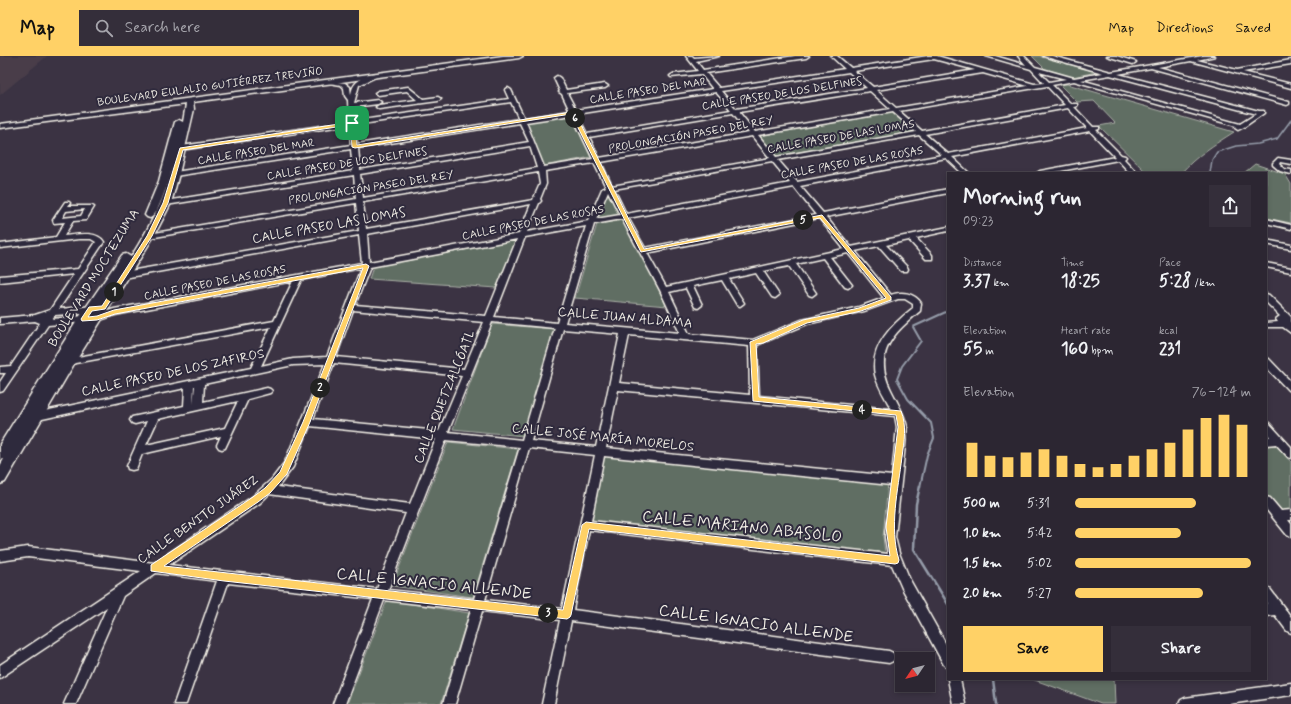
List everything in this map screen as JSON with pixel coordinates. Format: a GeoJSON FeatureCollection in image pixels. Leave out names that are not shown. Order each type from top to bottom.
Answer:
{"type":"FeatureCollection","features":[{"type":"Feature","properties":{"kind":"main road","name":"BOULEVARD EULALIO GUTIÉRREZ TREVIÑO"},"geometry":{"type":"LineString","coordinates":[[0,126],[221,93],[493,56]]}},
{"type":"Feature","properties":{"kind":"main road","name":"BOULEVARD EULALIO GUTIÉRREZ TREVIÑO"},"geometry":{"type":"LineString","coordinates":[[185,106],[331,82],[518,56]]}},
{"type":"Feature","properties":{"kind":"main road"},"geometry":{"type":"LineString","coordinates":[[162,103],[185,106],[195,98],[221,93]]}},
{"type":"Feature","properties":{"kind":"main road","name":"BOULEVARD EULALIO GUTIÉRREZ TREVIÑO"},"geometry":{"type":"LineString","coordinates":[[0,122],[162,103]]}},
{"type":"Feature","properties":{"kind":"main road","name":"BOULEVARD MOCTEZUMA"},"geometry":{"type":"LineString","coordinates":[[0,455],[84,319],[94,314],[103,308],[149,236],[166,203],[175,174],[190,104],[185,106],[156,203],[138,239],[94,314],[70,362],[0,478]]}},
{"type":"Feature","properties":{"kind":"street"},"geometry":{"type":"LineString","coordinates":[[690,58],[716,56]]}},
{"type":"Feature","properties":{"kind":"street"},"geometry":{"type":"LineString","coordinates":[[672,76],[806,56]]}},
{"type":"Feature","properties":{"kind":"street"},"geometry":{"type":"LineString","coordinates":[[834,56],[965,172]]}},
{"type":"Feature","properties":{"kind":"street"},"geometry":{"type":"LineString","coordinates":[[932,56],[1035,86]]}},
{"type":"Feature","properties":{"kind":"street","name":"CALLE PASEO DEL MAR"},"geometry":{"type":"LineString","coordinates":[[175,174],[718,91],[932,56]]}},
{"type":"Feature","properties":{"kind":"street"},"geometry":{"type":"LineString","coordinates":[[989,56],[1242,126]]}},
{"type":"Feature","properties":{"kind":"street"},"geometry":{"type":"LineString","coordinates":[[1021,56],[1032,68],[1051,84],[1122,157],[1140,172]]}},
{"type":"Feature","properties":{"kind":"street"},"geometry":{"type":"LineString","coordinates":[[1029,56],[1051,84]]}},
{"type":"Feature","properties":{"kind":"street"},"geometry":{"type":"LineString","coordinates":[[1046,56],[1263,112],[1236,130]]}},
{"type":"Feature","properties":{"kind":"street"},"geometry":{"type":"LineString","coordinates":[[1110,56],[1133,62]]}},
{"type":"Feature","properties":{"kind":"street"},"geometry":{"type":"LineString","coordinates":[[1175,56],[1289,84]]}},
{"type":"Feature","properties":{"kind":"street","name":"PROLONGACIÓN PASEO DEL REY"},"geometry":{"type":"LineString","coordinates":[[149,236],[1212,56]]}},
{"type":"Feature","properties":{"kind":"street"},"geometry":{"type":"LineString","coordinates":[[690,58],[889,298]]}},
{"type":"Feature","properties":{"kind":"street"},"geometry":{"type":"LineString","coordinates":[[1236,72],[1291,62]]}},
{"type":"Feature","properties":{"kind":"street"},"geometry":{"type":"LineString","coordinates":[[1150,67],[1286,103]]}},
{"type":"Feature","properties":{"kind":"street","name":"CALLE PASEO DE LOS DELFINES"},"geometry":{"type":"LineString","coordinates":[[584,136],[982,71]]}},
{"type":"Feature","properties":{"kind":"street"},"geometry":{"type":"LineString","coordinates":[[351,103],[356,84],[375,76]]}},
{"type":"Feature","properties":{"kind":"street"},"geometry":{"type":"LineString","coordinates":[[556,78],[572,113],[598,161],[624,217],[664,290],[686,337]]}},
{"type":"Feature","properties":{"kind":"street"},"geometry":{"type":"LineString","coordinates":[[331,82],[345,85],[351,103],[366,266]]}},
{"type":"Feature","properties":{"kind":"street"},"geometry":{"type":"LineString","coordinates":[[562,92],[605,86]]}},
{"type":"Feature","properties":{"kind":"street"},"geometry":{"type":"LineString","coordinates":[[378,100],[408,89],[421,101]]}},
{"type":"Feature","properties":{"kind":"street","name":"CALLE QUETZALCÓATL"},"geometry":{"type":"LineString","coordinates":[[339,704],[414,509],[444,436],[467,373],[544,184],[541,170],[508,90]]}},
{"type":"Feature","properties":{"kind":"street"},"geometry":{"type":"LineString","coordinates":[[351,103],[378,100],[421,101],[438,99]]}},
{"type":"Feature","properties":{"kind":"street"},"geometry":{"type":"LineString","coordinates":[[181,148],[512,100]]}},
{"type":"Feature","properties":{"kind":"street","name":"CALLE PASEO DE LAS LOMAS"},"geometry":{"type":"LineString","coordinates":[[610,187],[1072,106]]}},
{"type":"Feature","properties":{"kind":"street","name":"CALLE PASEO DE LAS ROSAS"},"geometry":{"type":"LineString","coordinates":[[36,318],[52,312],[94,314],[114,312],[1094,129]]}},
{"type":"Feature","properties":{"kind":"street","name":"CALLE PASEO DE LOS DELFINES"},"geometry":{"type":"LineString","coordinates":[[166,203],[531,144]]}},
{"type":"Feature","properties":{"kind":"street"},"geometry":{"type":"LineString","coordinates":[[1045,172],[1122,157]]}},
{"type":"Feature","properties":{"kind":"street"},"geometry":{"type":"LineString","coordinates":[[1122,157],[1133,172]]}},
{"type":"Feature","properties":{"kind":"street"},"geometry":{"type":"LineString","coordinates":[[1290,174],[1277,167],[1275,162],[1281,160],[1291,162]]}},
{"type":"Feature","properties":{"kind":"street"},"geometry":{"type":"LineString","coordinates":[[449,704],[591,223],[602,192],[610,187]]}},
{"type":"Feature","properties":{"kind":"street"},"geometry":{"type":"LineString","coordinates":[[642,251],[947,191]]}},
{"type":"Feature","properties":{"kind":"street","name":"CALLE PASEO LAS LOMAS"},"geometry":{"type":"LineString","coordinates":[[124,275],[538,201]]}},
{"type":"Feature","properties":{"kind":"street"},"geometry":{"type":"LineString","coordinates":[[65,206],[90,206],[84,218],[70,220],[57,220],[65,206]]}},
{"type":"Feature","properties":{"kind":"street"},"geometry":{"type":"LineString","coordinates":[[59,239],[70,220]]}},
{"type":"Feature","properties":{"kind":"street"},"geometry":{"type":"LineString","coordinates":[[1267,221],[1291,227]]}},
{"type":"Feature","properties":{"kind":"street"},"geometry":{"type":"LineString","coordinates":[[664,290],[944,230]]}},
{"type":"Feature","properties":{"kind":"street"},"geometry":{"type":"LineString","coordinates":[[0,246],[86,237],[99,240],[99,245],[0,389]]}},
{"type":"Feature","properties":{"kind":"street"},"geometry":{"type":"LineString","coordinates":[[911,237],[929,257]]}},
{"type":"Feature","properties":{"kind":"street"},"geometry":{"type":"LineString","coordinates":[[1267,242],[1291,247]]}},
{"type":"Feature","properties":{"kind":"street"},"geometry":{"type":"LineString","coordinates":[[881,244],[904,269]]}},
{"type":"Feature","properties":{"kind":"street"},"geometry":{"type":"LineString","coordinates":[[825,256],[848,285]]}},
{"type":"Feature","properties":{"kind":"street"},"geometry":{"type":"LineString","coordinates":[[792,263],[812,293]]}},
{"type":"Feature","properties":{"kind":"street"},"geometry":{"type":"LineString","coordinates":[[1267,265],[1291,270]]}},
{"type":"Feature","properties":{"kind":"street","name":"CALLE BENITO JUÁREZ"},"geometry":{"type":"LineString","coordinates":[[0,672],[268,490],[286,469],[307,422],[366,266]]}},
{"type":"Feature","properties":{"kind":"street"},"geometry":{"type":"LineString","coordinates":[[758,270],[775,295]]}},
{"type":"Feature","properties":{"kind":"street"},"geometry":{"type":"LineString","coordinates":[[0,279],[80,271]]}},
{"type":"Feature","properties":{"kind":"street"},"geometry":{"type":"LineString","coordinates":[[724,277],[740,303]]}},
{"type":"Feature","properties":{"kind":"street"},"geometry":{"type":"LineString","coordinates":[[255,369],[298,278]]}},
{"type":"Feature","properties":{"kind":"street"},"geometry":{"type":"LineString","coordinates":[[688,285],[698,304]]}},
{"type":"Feature","properties":{"kind":"street","name":"CALLE JUAN ALDAMA"},"geometry":{"type":"LineString","coordinates":[[351,307],[753,342],[760,341],[805,322],[861,309],[889,298],[907,296],[915,301],[918,306],[888,335],[878,361],[880,379],[899,413]]}},
{"type":"Feature","properties":{"kind":"street"},"geometry":{"type":"LineString","coordinates":[[1267,298],[1290,325]]}},
{"type":"Feature","properties":{"kind":"street"},"geometry":{"type":"LineString","coordinates":[[1267,306],[1290,325]]}},
{"type":"Feature","properties":{"kind":"street"},"geometry":{"type":"LineString","coordinates":[[103,308],[114,312]]}},
{"type":"Feature","properties":{"kind":"street"},"geometry":{"type":"LineString","coordinates":[[0,321],[36,318],[45,322],[84,319]]}},
{"type":"Feature","properties":{"kind":"street"},"geometry":{"type":"LineString","coordinates":[[70,362],[276,323]]}},
{"type":"Feature","properties":{"kind":"street"},"geometry":{"type":"LineString","coordinates":[[1269,325],[1290,325]]}},
{"type":"Feature","properties":{"kind":"street"},"geometry":{"type":"LineString","coordinates":[[548,704],[625,332]]}},
{"type":"Feature","properties":{"kind":"street"},"geometry":{"type":"LineString","coordinates":[[753,342],[755,399]]}},
{"type":"Feature","properties":{"kind":"street","name":"CALLE PASEO DE LOS ZAFIROS"},"geometry":{"type":"LineString","coordinates":[[22,419],[293,362],[331,360],[467,373]]}},
{"type":"Feature","properties":{"kind":"street"},"geometry":{"type":"LineString","coordinates":[[1267,362],[1291,388]]}},
{"type":"Feature","properties":{"kind":"street"},"geometry":{"type":"LineString","coordinates":[[0,370],[13,369]]}},
{"type":"Feature","properties":{"kind":"street"},"geometry":{"type":"LineString","coordinates":[[198,406],[200,381]]}},
{"type":"Feature","properties":{"kind":"street"},"geometry":{"type":"LineString","coordinates":[[188,409],[190,383]]}},
{"type":"Feature","properties":{"kind":"street"},"geometry":{"type":"LineString","coordinates":[[614,386],[899,413],[902,427],[890,527],[891,543],[895,560],[947,659]]}},
{"type":"Feature","properties":{"kind":"street"},"geometry":{"type":"LineString","coordinates":[[135,420],[267,391]]}},
{"type":"Feature","properties":{"kind":"street"},"geometry":{"type":"LineString","coordinates":[[222,445],[245,396]]}},
{"type":"Feature","properties":{"kind":"street"},"geometry":{"type":"LineString","coordinates":[[132,466],[154,416]]}},
{"type":"Feature","properties":{"kind":"street","name":"CALLE JOSÉ MARÍA MORELOS"},"geometry":{"type":"LineString","coordinates":[[307,422],[896,481]]}},
{"type":"Feature","properties":{"kind":"street"},"geometry":{"type":"LineString","coordinates":[[1267,427],[1291,454]]}},
{"type":"Feature","properties":{"kind":"street"},"geometry":{"type":"LineString","coordinates":[[139,451],[228,431]]}},
{"type":"Feature","properties":{"kind":"street"},"geometry":{"type":"LineString","coordinates":[[1267,441],[1278,440]]}},
{"type":"Feature","properties":{"kind":"street"},"geometry":{"type":"LineString","coordinates":[[268,490],[414,509]]}},
{"type":"Feature","properties":{"kind":"street"},"geometry":{"type":"LineString","coordinates":[[1267,502],[1291,532]]}},
{"type":"Feature","properties":{"kind":"street"},"geometry":{"type":"LineString","coordinates":[[1279,516],[1291,515]]}},
{"type":"Feature","properties":{"kind":"street","name":"CALLE MARIANO ABASOLO"},"geometry":{"type":"LineString","coordinates":[[586,525],[895,560]]}},
{"type":"Feature","properties":{"kind":"street","name":"CALLE IGNACIO ALLENDE"},"geometry":{"type":"LineString","coordinates":[[0,556],[28,552],[224,577],[567,615],[889,657]]}},
{"type":"Feature","properties":{"kind":"street"},"geometry":{"type":"LineString","coordinates":[[180,704],[224,577]]}},
{"type":"Feature","properties":{"kind":"street"},"geometry":{"type":"LineString","coordinates":[[70,704],[119,592]]}},
{"type":"Feature","properties":{"kind":"street"},"geometry":{"type":"LineString","coordinates":[[1267,596],[1272,609],[1291,627]]}},
{"type":"Feature","properties":{"kind":"street"},"geometry":{"type":"LineString","coordinates":[[954,680],[959,704]]}},
{"type":"Feature","properties":{"kind":"street"},"geometry":{"type":"LineString","coordinates":[[1185,704],[1291,689]]}},
{"type":"Feature","properties":{"kind":"shaded area"},"geometry":{"type":"Polygon","coordinates":[[[0,56],[47,56],[0,95],[0,56]]]}},
{"type":"Feature","properties":{"kind":"green space"},"geometry":{"type":"Polygon","coordinates":[[[1032,56],[1039,56],[1097,72],[1072,77],[1045,69],[1032,56]]]}},
{"type":"Feature","properties":{"kind":"green space"},"geometry":{"type":"Polygon","coordinates":[[[1067,84],[1234,132],[1199,156],[1182,172],[1146,172],[1099,126],[1115,123],[1094,101],[1077,102],[1060,85],[1067,84]]]}},
{"type":"Feature","properties":{"kind":"green space"},"geometry":{"type":"Polygon","coordinates":[[[893,112],[913,132],[776,156],[760,136],[893,112]]]}},
{"type":"Feature","properties":{"kind":"green space"},"geometry":{"type":"Polygon","coordinates":[[[571,115],[591,157],[544,166],[526,122],[571,115]]]}},
{"type":"Feature","properties":{"kind":"green space"},"geometry":{"type":"Polygon","coordinates":[[[1255,164],[1285,174],[1291,184],[1291,223],[1267,218],[1267,172],[1245,172],[1255,164]]]}},
{"type":"Feature","properties":{"kind":"green space"},"geometry":{"type":"Polygon","coordinates":[[[607,190],[620,215],[598,220],[607,190]]]}},
{"type":"Feature","properties":{"kind":"green space"},"geometry":{"type":"Polygon","coordinates":[[[623,219],[667,306],[575,298],[597,224],[623,219]]]}},
{"type":"Feature","properties":{"kind":"green space"},"geometry":{"type":"Polygon","coordinates":[[[517,240],[496,288],[369,279],[373,267],[517,240]]]}},
{"type":"Feature","properties":{"kind":"green space"},"geometry":{"type":"Polygon","coordinates":[[[492,324],[554,329],[523,436],[453,429],[492,324]]]}},
{"type":"Feature","properties":{"kind":"green space"},"geometry":{"type":"Polygon","coordinates":[[[448,442],[518,449],[473,597],[392,586],[448,442]]]}},
{"type":"Feature","properties":{"kind":"green space"},"geometry":{"type":"Polygon","coordinates":[[[1276,445],[1291,462],[1291,510],[1279,512],[1267,496],[1267,446],[1276,445]]]}},
{"type":"Feature","properties":{"kind":"green space"},"geometry":{"type":"Polygon","coordinates":[[[604,456],[888,483],[883,537],[885,553],[592,523],[604,456]]]}},
{"type":"Feature","properties":{"kind":"green space"},"geometry":{"type":"Polygon","coordinates":[[[387,600],[469,613],[441,704],[347,704],[387,600]]]}},
{"type":"Feature","properties":{"kind":"green space"},"geometry":{"type":"Polygon","coordinates":[[[1035,680],[1114,680],[1115,704],[1101,704],[1035,680]]]}},
{"type":"Feature","properties":{"kind":"waterway"},"geometry":{"type":"LineString","coordinates":[[1210,172],[1212,160],[1217,152],[1236,146],[1258,144],[1277,139],[1291,120]]}},
{"type":"Feature","properties":{"kind":"waterway"},"geometry":{"type":"LineString","coordinates":[[920,487],[927,455],[934,438],[931,423],[908,399],[897,379],[902,366],[921,341],[913,327],[947,311]]}},
{"type":"Feature","properties":{"kind":"waterway"},"geometry":{"type":"LineString","coordinates":[[920,486],[916,504],[914,549],[947,602]]}},
{"type":"Feature","properties":{"kind":"waterway"},"geometry":{"type":"LineString","coordinates":[[993,680],[996,704]]}},
{"type":"Feature","properties":{"kind":"route"},"geometry":{"type":"LineString","coordinates":[[572,113],[598,161],[624,217],[642,251],[822,216],[889,298],[861,309],[797,324],[760,341],[753,342],[755,399],[899,413],[902,427],[890,527],[890,537],[895,560],[586,525],[567,615],[154,568],[256,500],[283,474],[289,464],[307,422],[366,266],[114,312],[97,318],[84,319],[91,309],[103,308],[149,236],[166,203],[181,148],[352,123],[355,147],[572,113]]}}]}
